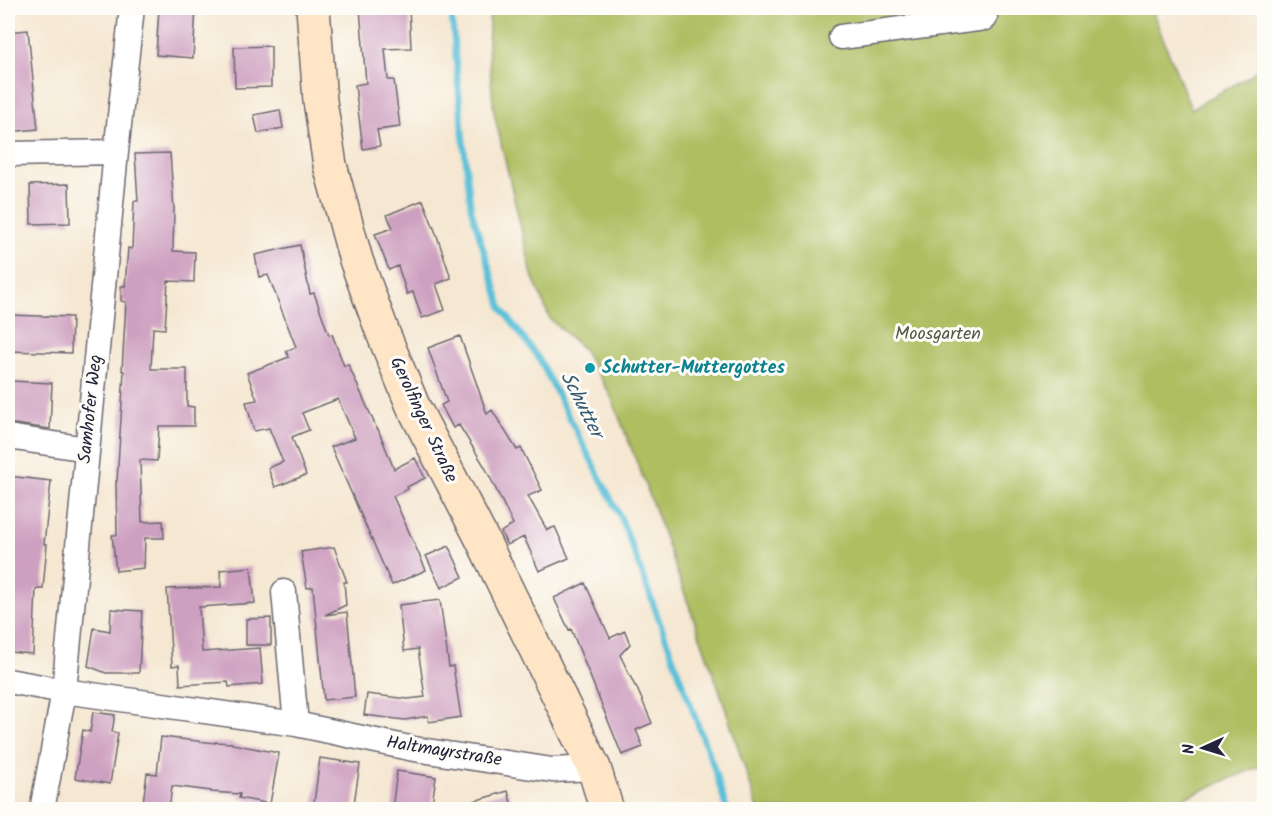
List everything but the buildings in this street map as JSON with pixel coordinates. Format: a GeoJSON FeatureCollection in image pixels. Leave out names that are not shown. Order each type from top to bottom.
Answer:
{"type":"FeatureCollection","features":[{"type":"Feature","properties":{"kind":"street","name":"Samhofer Weg"},"geometry":{"type":"LineString","coordinates":[[42,810],[64,691],[132,8]]}},
{"type":"Feature","properties":{"kind":"street","name":"Gerolfinger Straße"},"geometry":{"type":"LineString","coordinates":[[313,8],[320,101],[330,165],[356,260],[413,406],[481,537],[594,768],[607,810]]}},
{"type":"Feature","properties":{"kind":"street"},"geometry":{"type":"LineString","coordinates":[[841,37],[985,18]]}},
{"type":"Feature","properties":{"kind":"street"},"geometry":{"type":"LineString","coordinates":[[8,154],[116,152]]}},
{"type":"Feature","properties":{"kind":"street"},"geometry":{"type":"LineString","coordinates":[[8,437],[87,449]]}},
{"type":"Feature","properties":{"kind":"street"},"geometry":{"type":"LineString","coordinates":[[284,592],[296,724]]}},
{"type":"Feature","properties":{"kind":"street","name":"Haltmayrstraße"},"geometry":{"type":"LineString","coordinates":[[8,681],[296,724],[437,753],[552,770],[594,768]]}},
{"type":"Feature","properties":{"kind":"green space","name":"Moosgarten"},"geometry":{"type":"Polygon","coordinates":[[[490,8],[1178,8],[1153,13],[1191,109],[1250,76],[1264,62],[1264,767],[1258,767],[1161,809],[758,809],[721,695],[645,483],[610,394],[582,348],[550,319],[532,275],[494,113],[488,46],[490,8]]]}},
{"type":"Feature","properties":{"kind":"waterway","name":"Schutter"},"geometry":{"type":"LineString","coordinates":[[451,8],[471,209],[502,309],[539,359],[622,520],[714,768],[727,810]]}},
{"type":"Feature","properties":{"kind":"place","name":"Schutter-Muttergottes"},"geometry":{"type":"Point","coordinates":[590,368]}}]}
